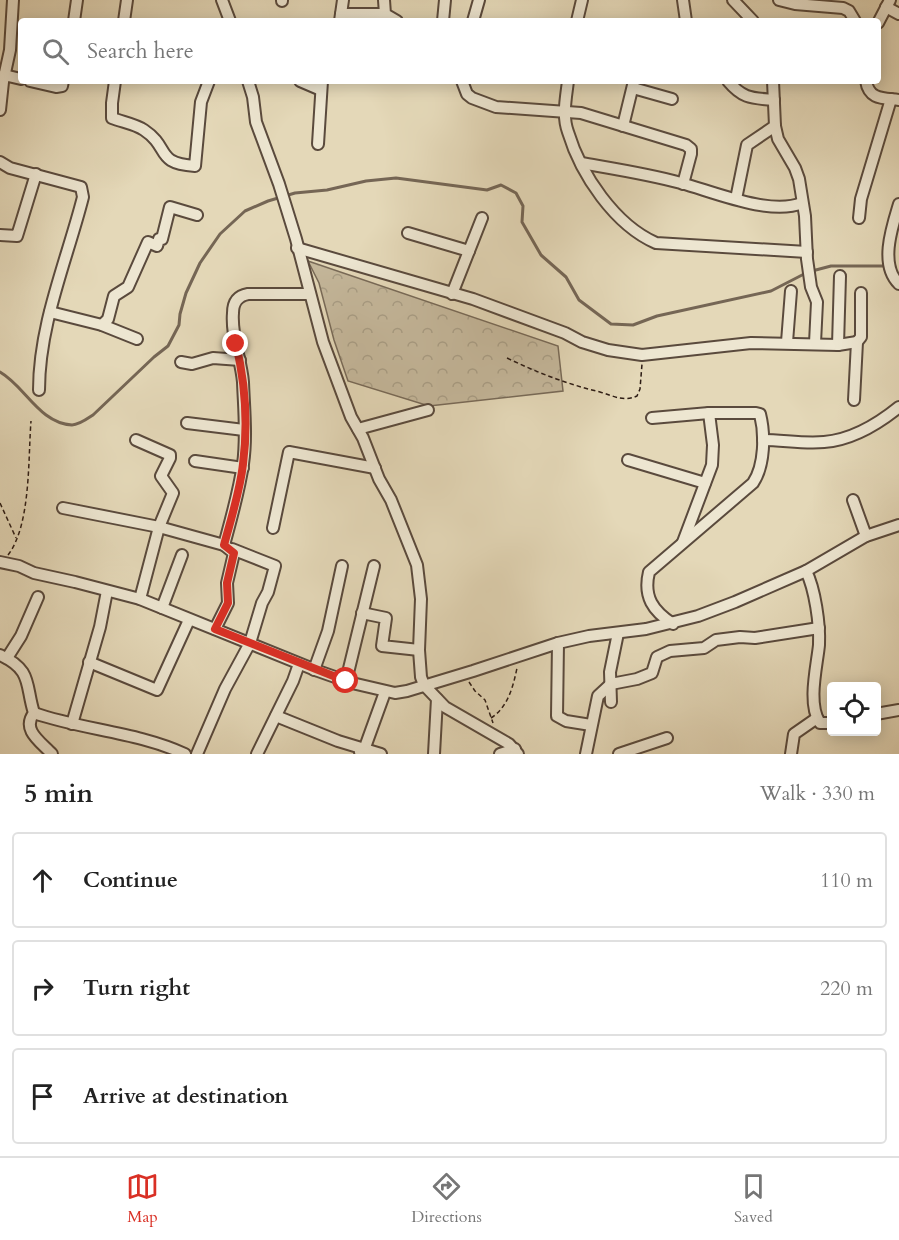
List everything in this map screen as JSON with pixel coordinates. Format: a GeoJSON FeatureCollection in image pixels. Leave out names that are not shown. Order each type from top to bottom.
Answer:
{"type":"FeatureCollection","features":[{"type":"Feature","properties":{"kind":"street"},"geometry":{"type":"LineString","coordinates":[[0,108],[5,49],[13,0]]}},
{"type":"Feature","properties":{"kind":"street"},"geometry":{"type":"LineString","coordinates":[[74,18],[77,0]]}},
{"type":"Feature","properties":{"kind":"street"},"geometry":{"type":"LineString","coordinates":[[124,18],[127,0]]}},
{"type":"Feature","properties":{"kind":"street"},"geometry":{"type":"LineString","coordinates":[[222,0],[229,18]]}},
{"type":"Feature","properties":{"kind":"street"},"geometry":{"type":"LineString","coordinates":[[343,0],[341,17],[385,14],[392,18]]}},
{"type":"Feature","properties":{"kind":"street"},"geometry":{"type":"LineString","coordinates":[[384,0],[385,14]]}},
{"type":"Feature","properties":{"kind":"street"},"geometry":{"type":"LineString","coordinates":[[443,18],[445,0]]}},
{"type":"Feature","properties":{"kind":"street"},"geometry":{"type":"LineString","coordinates":[[474,18],[479,0]]}},
{"type":"Feature","properties":{"kind":"street"},"geometry":{"type":"LineString","coordinates":[[578,18],[582,0]]}},
{"type":"Feature","properties":{"kind":"street"},"geometry":{"type":"LineString","coordinates":[[683,0],[686,18]]}},
{"type":"Feature","properties":{"kind":"street"},"geometry":{"type":"LineString","coordinates":[[733,0],[750,18]]}},
{"type":"Feature","properties":{"kind":"street"},"geometry":{"type":"LineString","coordinates":[[779,0],[843,9],[849,11],[853,18]]}},
{"type":"Feature","properties":{"kind":"street"},"geometry":{"type":"LineString","coordinates":[[881,18],[888,4],[899,14]]}},
{"type":"Feature","properties":{"kind":"street"},"geometry":{"type":"LineString","coordinates":[[4,75],[18,78]]}},
{"type":"Feature","properties":{"kind":"street"},"geometry":{"type":"LineString","coordinates":[[43,84],[56,87],[62,84]]}},
{"type":"Feature","properties":{"kind":"street"},"geometry":{"type":"LineString","coordinates":[[114,84],[112,118],[142,128],[160,144],[166,158],[175,163],[195,166],[201,102],[208,84]]}},
{"type":"Feature","properties":{"kind":"street"},"geometry":{"type":"LineString","coordinates":[[249,84],[256,122],[279,184],[322,342],[351,417],[407,536],[417,566],[422,617],[419,670],[424,685],[461,718],[496,736],[516,751]]}},
{"type":"Feature","properties":{"kind":"street"},"geometry":{"type":"LineString","coordinates":[[463,84],[467,94],[472,98],[496,107],[530,111],[565,110],[598,117],[686,145],[691,149],[683,184]]}},
{"type":"Feature","properties":{"kind":"street"},"geometry":{"type":"LineString","coordinates":[[568,84],[565,110],[567,131],[581,163],[605,201],[640,236],[656,243],[807,256]]}},
{"type":"Feature","properties":{"kind":"street"},"geometry":{"type":"LineString","coordinates":[[623,126],[633,84],[672,99]]}},
{"type":"Feature","properties":{"kind":"street"},"geometry":{"type":"LineString","coordinates":[[732,84],[748,98],[774,100]]}},
{"type":"Feature","properties":{"kind":"street"},"geometry":{"type":"LineString","coordinates":[[773,84],[775,126],[782,147],[795,168],[807,228],[807,256],[811,287],[817,302],[815,343]]}},
{"type":"Feature","properties":{"kind":"street"},"geometry":{"type":"LineString","coordinates":[[859,218],[861,199],[895,100],[875,98],[869,92],[867,84]]}},
{"type":"Feature","properties":{"kind":"street"},"geometry":{"type":"LineString","coordinates":[[318,144],[322,86]]}},
{"type":"Feature","properties":{"kind":"street"},"geometry":{"type":"LineString","coordinates":[[736,199],[747,145],[775,126]]}},
{"type":"Feature","properties":{"kind":"street"},"geometry":{"type":"LineString","coordinates":[[0,162],[10,168],[81,187],[83,197],[50,312],[39,371],[39,390]]}},
{"type":"Feature","properties":{"kind":"street"},"geometry":{"type":"LineString","coordinates":[[581,163],[683,184],[770,207],[790,208],[802,203]]}},
{"type":"Feature","properties":{"kind":"street"},"geometry":{"type":"LineString","coordinates":[[0,236],[17,236],[36,174]]}},
{"type":"Feature","properties":{"kind":"street"},"geometry":{"type":"LineString","coordinates":[[896,281],[888,254],[899,204]]}},
{"type":"Feature","properties":{"kind":"street"},"geometry":{"type":"LineString","coordinates":[[102,325],[108,319],[114,296],[128,287],[148,242],[158,246],[170,207],[197,215]]}},
{"type":"Feature","properties":{"kind":"street"},"geometry":{"type":"LineString","coordinates":[[452,294],[482,218]]}},
{"type":"Feature","properties":{"kind":"street"},"geometry":{"type":"LineString","coordinates":[[408,232],[469,251]]}},
{"type":"Feature","properties":{"kind":"street"},"geometry":{"type":"LineString","coordinates":[[297,248],[452,294],[565,333],[595,347],[642,355],[751,343],[787,342],[838,345],[857,342]]}},
{"type":"Feature","properties":{"kind":"street"},"geometry":{"type":"LineString","coordinates":[[838,345],[840,276]]}},
{"type":"Feature","properties":{"kind":"street"},"geometry":{"type":"LineString","coordinates":[[787,342],[791,291]]}},
{"type":"Feature","properties":{"kind":"street"},"geometry":{"type":"LineString","coordinates":[[854,400],[857,342],[861,337],[861,293]]}},
{"type":"Feature","properties":{"kind":"street"},"geometry":{"type":"LineString","coordinates":[[228,547],[243,468],[244,430],[240,360],[233,322],[236,299],[248,294],[310,294]]}},
{"type":"Feature","properties":{"kind":"street"},"geometry":{"type":"LineString","coordinates":[[50,312],[102,325],[136,339]]}},
{"type":"Feature","properties":{"kind":"street"},"geometry":{"type":"LineString","coordinates":[[181,362],[192,364],[213,358],[240,360]]}},
{"type":"Feature","properties":{"kind":"street"},"geometry":{"type":"LineString","coordinates":[[763,440],[821,443],[836,441],[883,420],[899,407]]}},
{"type":"Feature","properties":{"kind":"street"},"geometry":{"type":"LineString","coordinates":[[358,429],[428,410]]}},
{"type":"Feature","properties":{"kind":"street"},"geometry":{"type":"LineString","coordinates":[[682,544],[712,465],[709,413]]}},
{"type":"Feature","properties":{"kind":"street"},"geometry":{"type":"LineString","coordinates":[[652,418],[709,413],[760,414],[763,440],[759,471],[753,483],[650,572],[646,582],[648,595],[658,614],[673,624]]}},
{"type":"Feature","properties":{"kind":"street"},"geometry":{"type":"LineString","coordinates":[[187,423],[244,430]]}},
{"type":"Feature","properties":{"kind":"street"},"geometry":{"type":"LineString","coordinates":[[136,440],[170,454],[161,476],[173,493],[159,527],[140,599]]}},
{"type":"Feature","properties":{"kind":"street"},"geometry":{"type":"LineString","coordinates":[[273,528],[289,452],[375,468]]}},
{"type":"Feature","properties":{"kind":"street"},"geometry":{"type":"LineString","coordinates":[[628,460],[705,483]]}},
{"type":"Feature","properties":{"kind":"street"},"geometry":{"type":"LineString","coordinates":[[195,461],[243,468]]}},
{"type":"Feature","properties":{"kind":"street"},"geometry":{"type":"LineString","coordinates":[[853,500],[866,536]]}},
{"type":"Feature","properties":{"kind":"street"},"geometry":{"type":"LineString","coordinates":[[63,508],[159,527],[228,547],[275,566],[250,643],[225,689],[197,754]]}},
{"type":"Feature","properties":{"kind":"street"},"geometry":{"type":"LineString","coordinates":[[1,564],[19,566],[34,573],[140,599],[314,670],[385,692],[407,691],[558,643],[589,636],[673,624],[735,602],[806,571],[866,536],[899,525]]}},
{"type":"Feature","properties":{"kind":"street"},"geometry":{"type":"LineString","coordinates":[[215,629],[228,603],[227,583],[234,553],[228,547]]}},
{"type":"Feature","properties":{"kind":"street"},"geometry":{"type":"LineString","coordinates":[[162,608],[182,555]]}},
{"type":"Feature","properties":{"kind":"street"},"geometry":{"type":"LineString","coordinates":[[314,670],[328,631],[342,566]]}},
{"type":"Feature","properties":{"kind":"street"},"geometry":{"type":"LineString","coordinates":[[346,681],[374,566]]}},
{"type":"Feature","properties":{"kind":"street"},"geometry":{"type":"LineString","coordinates":[[806,571],[810,580],[819,628],[814,691],[817,718],[820,723],[827,723]]}},
{"type":"Feature","properties":{"kind":"street"},"geometry":{"type":"LineString","coordinates":[[72,723],[100,627],[107,591]]}},
{"type":"Feature","properties":{"kind":"street"},"geometry":{"type":"LineString","coordinates":[[38,597],[21,636],[4,656],[27,677],[34,713],[30,718],[32,734],[52,754]]}},
{"type":"Feature","properties":{"kind":"street"},"geometry":{"type":"LineString","coordinates":[[362,614],[386,618],[382,646],[419,650]]}},
{"type":"Feature","properties":{"kind":"street"},"geometry":{"type":"LineString","coordinates":[[89,662],[157,690],[189,620]]}},
{"type":"Feature","properties":{"kind":"street"},"geometry":{"type":"LineString","coordinates":[[586,754],[598,696],[611,684],[637,679],[652,673],[657,657],[670,651],[704,648],[716,640],[755,638],[819,628]]}},
{"type":"Feature","properties":{"kind":"street"},"geometry":{"type":"LineString","coordinates":[[611,702],[610,672],[618,633]]}},
{"type":"Feature","properties":{"kind":"street"},"geometry":{"type":"LineString","coordinates":[[558,643],[557,716],[566,721],[591,725]]}},
{"type":"Feature","properties":{"kind":"street"},"geometry":{"type":"LineString","coordinates":[[257,754],[299,664]]}},
{"type":"Feature","properties":{"kind":"street"},"geometry":{"type":"LineString","coordinates":[[361,752],[385,692]]}},
{"type":"Feature","properties":{"kind":"street"},"geometry":{"type":"LineString","coordinates":[[434,754],[437,699]]}},
{"type":"Feature","properties":{"kind":"street"},"geometry":{"type":"LineString","coordinates":[[881,713],[899,710]]}},
{"type":"Feature","properties":{"kind":"street"},"geometry":{"type":"LineString","coordinates":[[34,713],[126,735],[185,754]]}},
{"type":"Feature","properties":{"kind":"street"},"geometry":{"type":"LineString","coordinates":[[276,716],[361,752],[381,754]]}},
{"type":"Feature","properties":{"kind":"street"},"geometry":{"type":"LineString","coordinates":[[791,754],[794,734],[817,718]]}},
{"type":"Feature","properties":{"kind":"street"},"geometry":{"type":"LineString","coordinates":[[619,754],[667,738]]}},
{"type":"Feature","properties":{"kind":"street"},"geometry":{"type":"LineString","coordinates":[[500,754],[516,751]]}},
{"type":"Feature","properties":{"kind":"path"},"geometry":{"type":"LineString","coordinates":[[507,358],[542,375],[617,398],[628,399],[637,396],[640,389],[642,355]]}},
{"type":"Feature","properties":{"kind":"path"},"geometry":{"type":"LineString","coordinates":[[1,564],[14,547],[23,521],[31,421]]}},
{"type":"Feature","properties":{"kind":"path"},"geometry":{"type":"LineString","coordinates":[[0,503],[17,539]]}},
{"type":"Feature","properties":{"kind":"path"},"geometry":{"type":"LineString","coordinates":[[491,718],[501,711],[507,701],[519,655]]}},
{"type":"Feature","properties":{"kind":"path"},"geometry":{"type":"LineString","coordinates":[[464,674],[475,691],[485,700],[496,736]]}},
{"type":"Feature","properties":{"kind":"green space"},"geometry":{"type":"Polygon","coordinates":[[[308,261],[558,346],[563,391],[429,406],[348,381],[319,283],[308,261]]]}},
{"type":"Feature","properties":{"kind":"waterway"},"geometry":{"type":"LineString","coordinates":[[0,372],[50,418],[72,425],[83,422],[168,346],[179,325],[186,293],[200,263],[220,234],[245,211],[295,193],[327,190],[366,181],[396,178],[487,190],[501,185],[516,193],[523,206],[522,222],[541,255],[566,277],[579,300],[611,324],[633,325],[657,316],[771,291],[806,273]]}},
{"type":"Feature","properties":{"kind":"waterway"},"geometry":{"type":"LineString","coordinates":[[812,271],[831,266],[886,266]]}},
{"type":"Feature","properties":{"kind":"route"},"geometry":{"type":"LineString","coordinates":[[236,344],[242,372],[245,416],[243,464],[224,545],[232,549],[234,553],[227,583],[227,609],[215,629],[346,681]]}}]}
